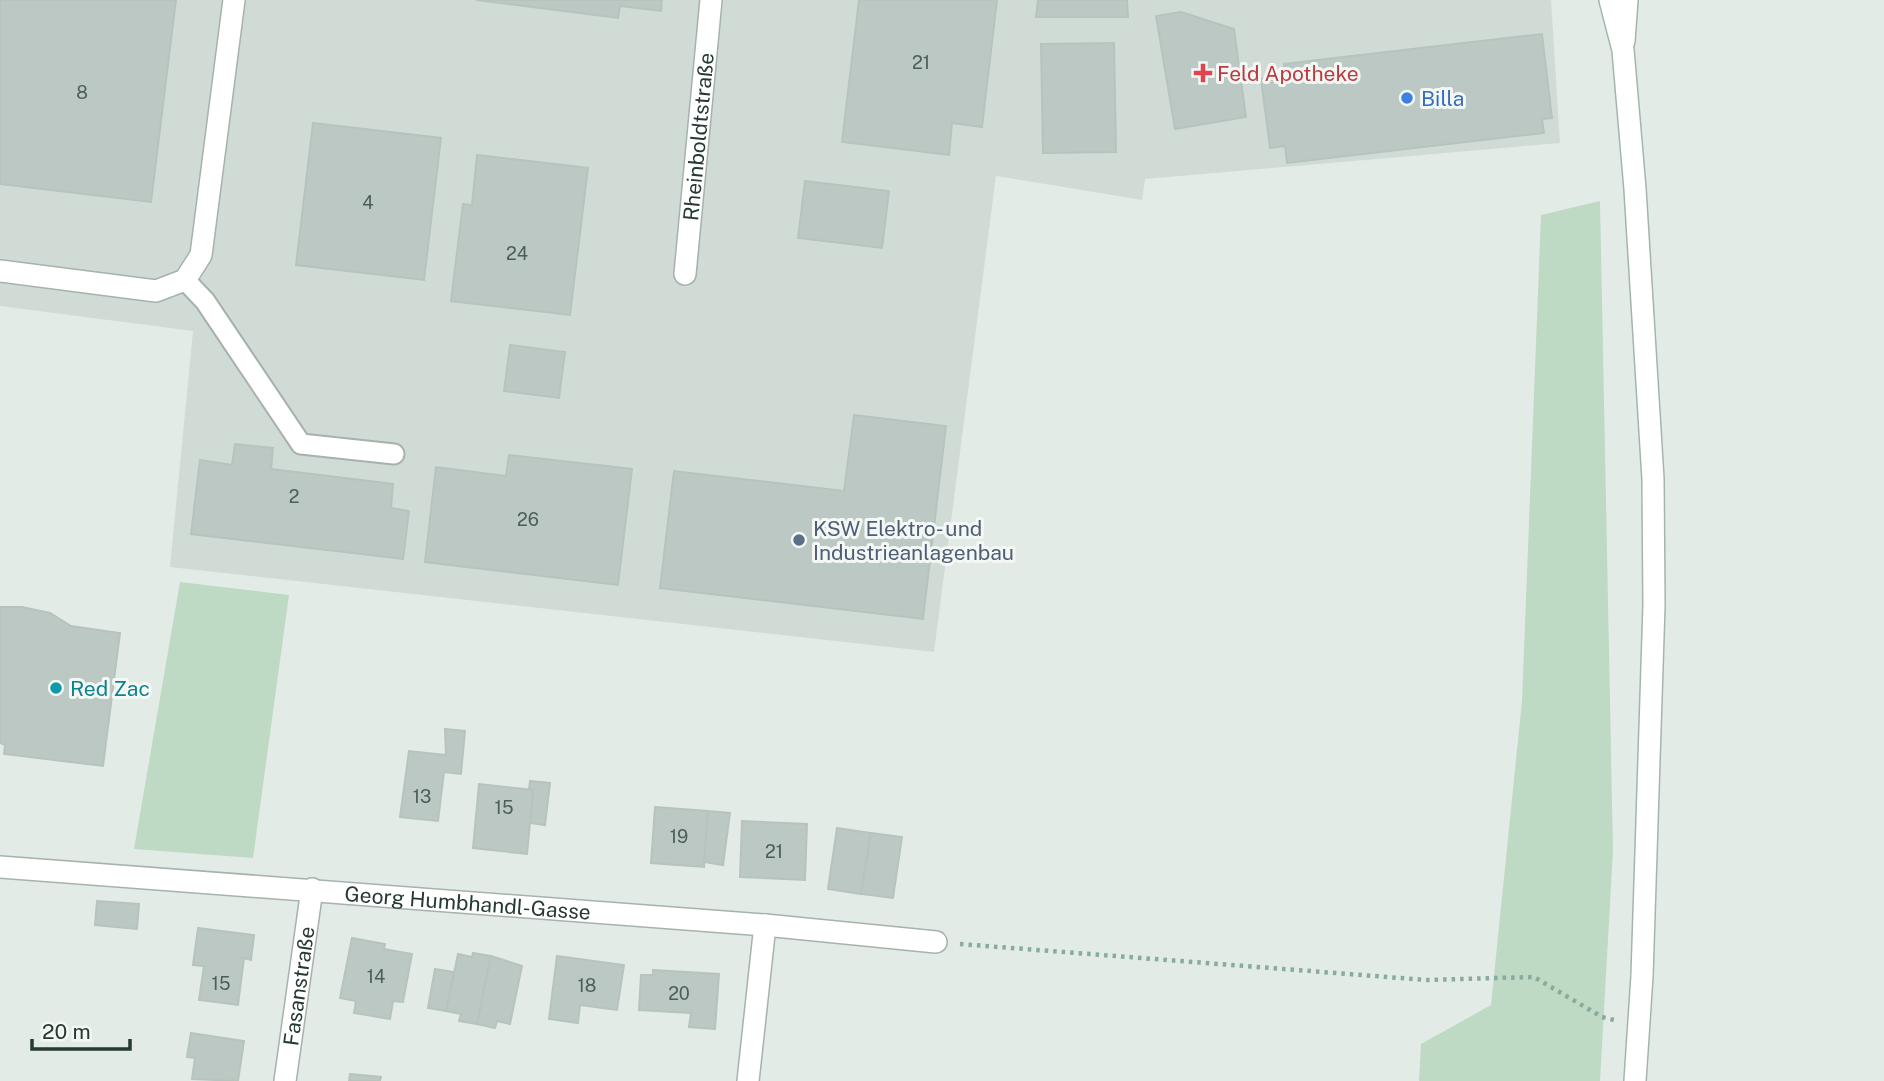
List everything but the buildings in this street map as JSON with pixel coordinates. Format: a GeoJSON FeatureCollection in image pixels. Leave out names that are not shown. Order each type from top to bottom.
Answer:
{"type":"FeatureCollection","features":[{"type":"Feature","properties":{"kind":"street"},"geometry":{"type":"LineString","coordinates":[[0,271],[156,291],[185,281],[201,255],[234,0]]}},
{"type":"Feature","properties":{"kind":"street","name":"Rheinboldtstraße"},"geometry":{"type":"LineString","coordinates":[[685,274],[711,0]]}},
{"type":"Feature","properties":{"kind":"street"},"geometry":{"type":"LineString","coordinates":[[1610,0],[1623,50]]}},
{"type":"Feature","properties":{"kind":"street"},"geometry":{"type":"LineString","coordinates":[[1627,0],[1623,50],[1635,189],[1653,479],[1654,619],[1635,1081]]}},
{"type":"Feature","properties":{"kind":"street","name":"Georg Humbhandl-Gasse"},"geometry":{"type":"LineString","coordinates":[[0,867],[765,925],[936,942]]}},
{"type":"Feature","properties":{"kind":"street","name":"Fasanstraße"},"geometry":{"type":"LineString","coordinates":[[285,1081],[312,889]]}},
{"type":"Feature","properties":{"kind":"street"},"geometry":{"type":"LineString","coordinates":[[748,1081],[765,925]]}},
{"type":"Feature","properties":{"kind":"lane"},"geometry":{"type":"LineString","coordinates":[[185,281],[205,301],[301,444],[394,454]]}},
{"type":"Feature","properties":{"kind":"path"},"geometry":{"type":"LineString","coordinates":[[936,942],[1426,980],[1534,977],[1602,1017],[1639,1027]]}},
{"type":"Feature","properties":{"kind":"shaded area"},"geometry":{"type":"Polygon","coordinates":[[[0,0],[1551,0],[1560,143],[1145,179],[1142,200],[996,176],[934,652],[170,567],[193,331],[0,306],[0,0]]]}},
{"type":"Feature","properties":{"kind":"green space"},"geometry":{"type":"Polygon","coordinates":[[[1600,201],[1613,851],[1600,1081],[1419,1081],[1421,1044],[1491,1005],[1522,701],[1541,215],[1600,201]]]}},
{"type":"Feature","properties":{"kind":"green space"},"geometry":{"type":"Polygon","coordinates":[[[180,582],[289,595],[253,858],[134,849],[180,582]]]}},
{"type":"Feature","properties":{"kind":"place","name":"Feld Apotheke"},"geometry":{"type":"Point","coordinates":[1203,73]}},
{"type":"Feature","properties":{"kind":"place","name":"Billa"},"geometry":{"type":"Point","coordinates":[1407,98]}},
{"type":"Feature","properties":{"kind":"place","name":"KSW Elektro- und Industrieanlagenbau"},"geometry":{"type":"Point","coordinates":[799,540]}},
{"type":"Feature","properties":{"kind":"place","name":"Red Zac"},"geometry":{"type":"Point","coordinates":[56,688]}}]}
